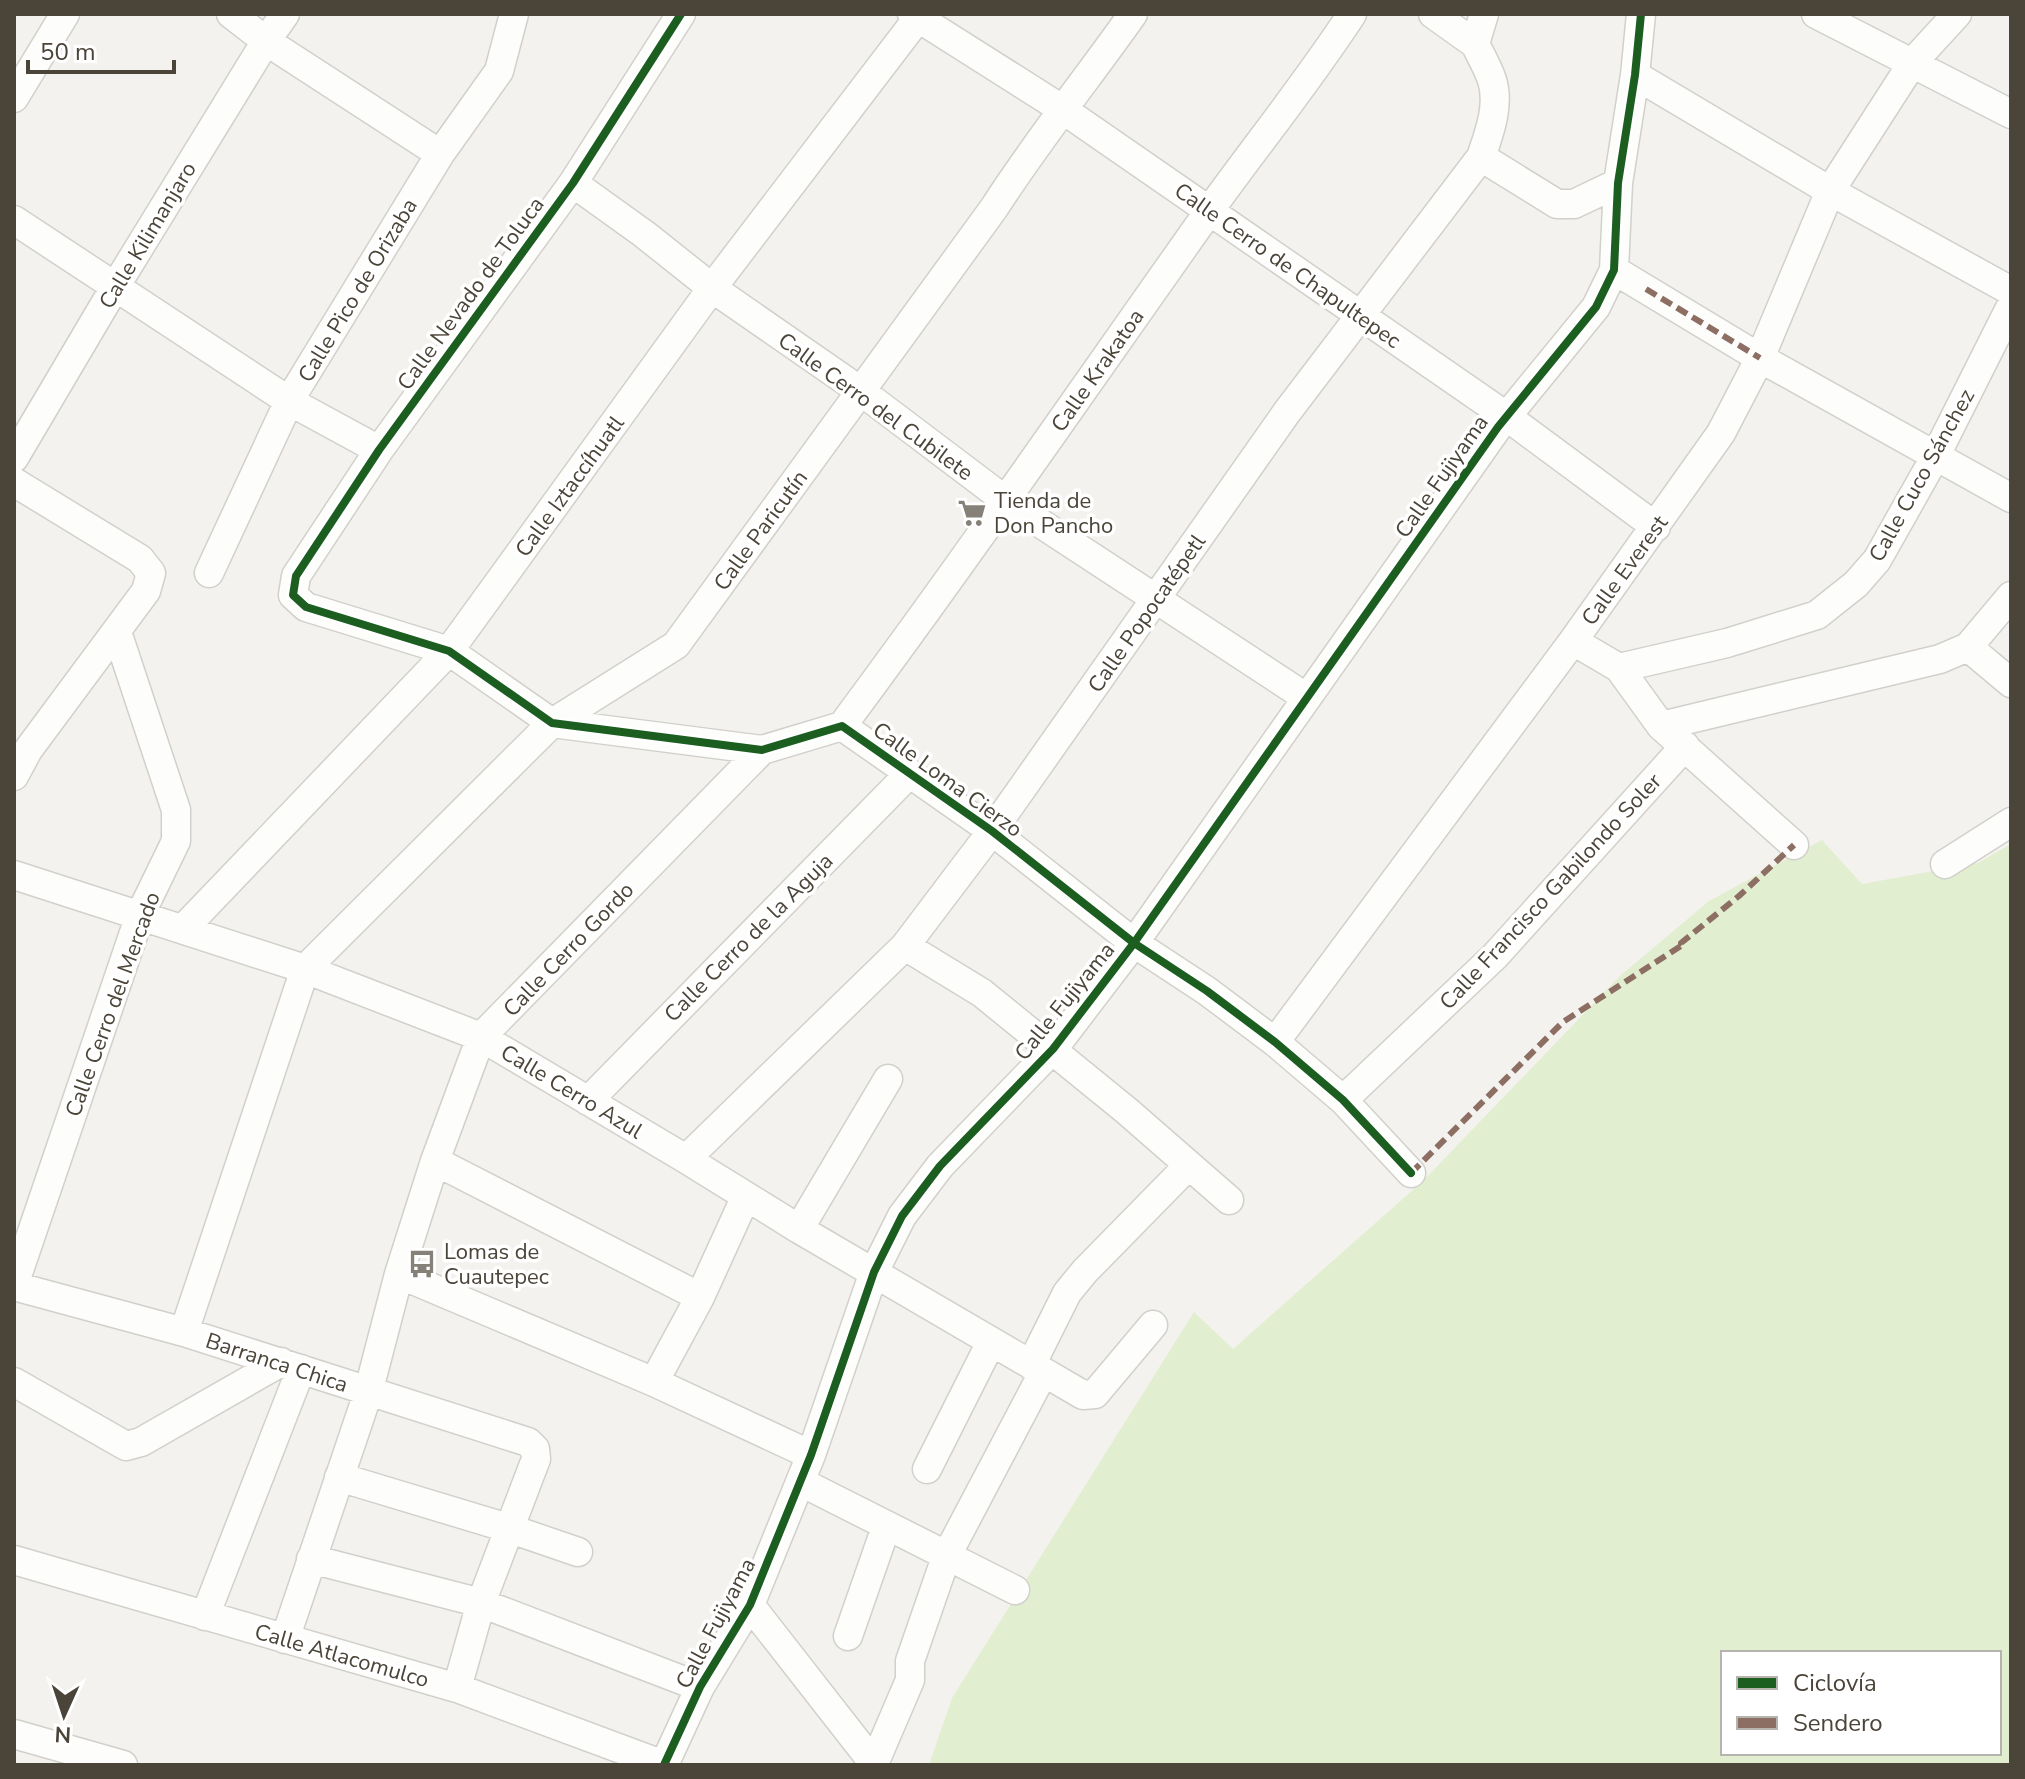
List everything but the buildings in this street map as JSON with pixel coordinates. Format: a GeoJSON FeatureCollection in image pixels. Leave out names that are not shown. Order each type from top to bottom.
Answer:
{"type":"FeatureCollection","features":[{"type":"Feature","properties":{"kind":"street"},"geometry":{"type":"LineString","coordinates":[[14,98],[65,14]]}},
{"type":"Feature","properties":{"kind":"street"},"geometry":{"type":"LineString","coordinates":[[231,14],[266,41],[440,154]]}},
{"type":"Feature","properties":{"kind":"street","name":"Calle Kilimanjaro"},"geometry":{"type":"LineString","coordinates":[[14,458],[115,287],[285,14]]}},
{"type":"Feature","properties":{"kind":"street","name":"Calle Pico de Orizaba"},"geometry":{"type":"LineString","coordinates":[[209,573],[289,401],[440,154],[499,71],[514,14]]}},
{"type":"Feature","properties":{"kind":"street","name":"Calle Nevado de Toluca"},"geometry":{"type":"LineString","coordinates":[[293,595],[296,576],[379,450],[573,183],[681,14]]}},
{"type":"Feature","properties":{"kind":"street","name":"Calle Paricutín"},"geometry":{"type":"LineString","coordinates":[[305,969],[552,723],[676,645],[862,392],[994,208],[1029,153],[1065,111],[1133,14]]}},
{"type":"Feature","properties":{"kind":"street","name":"Calle Krakatoa"},"geometry":{"type":"LineString","coordinates":[[842,726],[1209,211],[1316,70],[1352,14]]}},
{"type":"Feature","properties":{"kind":"street"},"geometry":{"type":"LineString","coordinates":[[1433,14],[1475,44],[1484,14]]}},
{"type":"Feature","properties":{"kind":"street"},"geometry":{"type":"LineString","coordinates":[[1641,14],[1618,183],[1614,270],[1760,358],[2011,498]]}},
{"type":"Feature","properties":{"kind":"street"},"geometry":{"type":"LineString","coordinates":[[1816,14],[1853,22],[1913,62],[2011,114]]}},
{"type":"Feature","properties":{"kind":"street","name":"Calle Everest"},"geometry":{"type":"LineString","coordinates":[[1275,1042],[1573,641],[1721,433],[1760,358],[1830,191],[1913,62],[1957,14]]}},
{"type":"Feature","properties":{"kind":"street","name":"Calle Cerro de Chapultepec"},"geometry":{"type":"LineString","coordinates":[[917,15],[1065,111],[1359,314],[1506,416],[1656,527]]}},
{"type":"Feature","properties":{"kind":"street","name":"Calle Iztaccíhuatl"},"geometry":{"type":"LineString","coordinates":[[183,929],[449,651],[712,288],[917,15]]}},
{"type":"Feature","properties":{"kind":"street","name":"Calle Popocatépetl"},"geometry":{"type":"LineString","coordinates":[[686,1159],[905,946],[992,831],[1359,314],[1481,157],[1493,121],[1494,83],[1475,44]]}},
{"type":"Feature","properties":{"kind":"street"},"geometry":{"type":"LineString","coordinates":[[1635,75],[1830,191],[2011,291]]}},
{"type":"Feature","properties":{"kind":"street"},"geometry":{"type":"LineString","coordinates":[[1481,157],[1557,204],[1574,204],[1618,183]]}},
{"type":"Feature","properties":{"kind":"street","name":"Calle Cerro del Cubilete"},"geometry":{"type":"LineString","coordinates":[[573,183],[712,288],[862,392],[1005,500],[1307,698]]}},
{"type":"Feature","properties":{"kind":"street"},"geometry":{"type":"LineString","coordinates":[[14,220],[289,401],[379,450]]}},
{"type":"Feature","properties":{"kind":"street","name":"Calle Fujiyama"},"geometry":{"type":"LineString","coordinates":[[664,1765],[700,1687],[750,1605],[801,1482],[874,1272],[902,1216],[940,1166],[1053,1049],[1134,943],[1506,416],[1596,307],[1614,270]]}},
{"type":"Feature","properties":{"kind":"street","name":"Calle Cuco Sánchez"},"geometry":{"type":"LineString","coordinates":[[1619,668],[1727,643],[1817,615],[1856,584],[1877,560],[1935,457],[2011,306]]}},
{"type":"Feature","properties":{"kind":"street"},"geometry":{"type":"LineString","coordinates":[[14,482],[140,559],[151,573],[146,591],[28,750],[14,776]]}},
{"type":"Feature","properties":{"kind":"street","name":"Calle Loma Cierzo"},"geometry":{"type":"LineString","coordinates":[[293,595],[306,607],[449,651],[552,723],[762,750],[842,726],[992,831],[1134,943],[1207,991],[1275,1042],[1343,1100],[1411,1173]]}},
{"type":"Feature","properties":{"kind":"street"},"geometry":{"type":"LineString","coordinates":[[1661,726],[1940,659],[1968,647],[2011,596]]}},
{"type":"Feature","properties":{"kind":"street","name":"Calle Cerro del Mercado"},"geometry":{"type":"LineString","coordinates":[[14,1285],[140,915],[176,841],[176,810],[117,632]]}},
{"type":"Feature","properties":{"kind":"street"},"geometry":{"type":"LineString","coordinates":[[1573,641],[1619,668],[1661,726],[1794,845]]}},
{"type":"Feature","properties":{"kind":"street"},"geometry":{"type":"LineString","coordinates":[[1968,647],[2011,683]]}},
{"type":"Feature","properties":{"kind":"street","name":"Calle Francisco Gabilondo Soler"},"geometry":{"type":"LineString","coordinates":[[1343,1100],[1495,956],[1685,746]]}},
{"type":"Feature","properties":{"kind":"street","name":"Calle Cerro Gordo"},"geometry":{"type":"LineString","coordinates":[[285,1639],[368,1393],[399,1274],[435,1161],[481,1037],[762,750]]}},
{"type":"Feature","properties":{"kind":"street","name":"Calle Cerro de la Aguja"},"geometry":{"type":"LineString","coordinates":[[588,1101],[909,774]]}},
{"type":"Feature","properties":{"kind":"street"},"geometry":{"type":"LineString","coordinates":[[1945,864],[2011,822]]}},
{"type":"Feature","properties":{"kind":"street","name":"Calle Cerro Azul"},"geometry":{"type":"LineString","coordinates":[[14,875],[305,969],[481,1037],[799,1229],[1089,1397],[1095,1394],[1153,1325]]}},
{"type":"Feature","properties":{"kind":"street"},"geometry":{"type":"LineString","coordinates":[[905,946],[982,993],[1053,1049],[1229,1200]]}},
{"type":"Feature","properties":{"kind":"street"},"geometry":{"type":"LineString","coordinates":[[184,1332],[305,969]]}},
{"type":"Feature","properties":{"kind":"street"},"geometry":{"type":"LineString","coordinates":[[799,1229],[888,1079]]}},
{"type":"Feature","properties":{"kind":"street"},"geometry":{"type":"LineString","coordinates":[[435,1161],[700,1297]]}},
{"type":"Feature","properties":{"kind":"street"},"geometry":{"type":"LineString","coordinates":[[750,1605],[875,1765],[910,1680],[910,1661],[946,1557],[1037,1369],[1067,1293],[1189,1165]]}},
{"type":"Feature","properties":{"kind":"street"},"geometry":{"type":"LineString","coordinates":[[654,1382],[700,1297],[746,1196]]}},
{"type":"Feature","properties":{"kind":"street"},"geometry":{"type":"LineString","coordinates":[[399,1274],[654,1382],[811,1455]]}},
{"type":"Feature","properties":{"kind":"street","name":"Barranca Chica"},"geometry":{"type":"LineString","coordinates":[[14,1285],[184,1332],[528,1442],[535,1449],[536,1459],[508,1528]]}},
{"type":"Feature","properties":{"kind":"street"},"geometry":{"type":"LineString","coordinates":[[927,1469],[991,1342]]}},
{"type":"Feature","properties":{"kind":"street"},"geometry":{"type":"LineString","coordinates":[[14,1382],[126,1446],[141,1442],[291,1365]]}},
{"type":"Feature","properties":{"kind":"street"},"geometry":{"type":"LineString","coordinates":[[205,1616],[291,1365]]}},
{"type":"Feature","properties":{"kind":"street"},"geometry":{"type":"LineString","coordinates":[[339,1477],[578,1552]]}},
{"type":"Feature","properties":{"kind":"street"},"geometry":{"type":"LineString","coordinates":[[801,1482],[1015,1590]]}},
{"type":"Feature","properties":{"kind":"street"},"geometry":{"type":"LineString","coordinates":[[848,1636],[886,1527]]}},
{"type":"Feature","properties":{"kind":"street"},"geometry":{"type":"LineString","coordinates":[[457,1688],[481,1603],[508,1528]]}},
{"type":"Feature","properties":{"kind":"street"},"geometry":{"type":"LineString","coordinates":[[311,1559],[481,1603],[700,1687]]}},
{"type":"Feature","properties":{"kind":"street","name":"Calle Atlacomulco"},"geometry":{"type":"LineString","coordinates":[[14,1560],[457,1688],[664,1765]]}},
{"type":"Feature","properties":{"kind":"street"},"geometry":{"type":"LineString","coordinates":[[14,1734],[123,1765]]}},
{"type":"Feature","properties":{"kind":"green space"},"geometry":{"type":"Polygon","coordinates":[[[1822,840],[1862,884],[1978,863],[2011,844],[2011,1765],[929,1765],[952,1698],[1194,1312],[1233,1349],[1423,1181],[1621,975],[1709,901],[1822,840]]]}},
{"type":"Feature","properties":{"kind":"marked path"},"geometry":{"type":"LineString","coordinates":[[1646,289],[1760,358]]}},
{"type":"Feature","properties":{"kind":"marked path"},"geometry":{"type":"LineString","coordinates":[[1411,1173],[1563,1022],[1684,944],[1681,943],[1739,896],[1794,845]]}},
{"type":"Feature","properties":{"kind":"cycle path"},"geometry":{"type":"LineString","coordinates":[[681,14],[573,183],[379,450],[296,576],[293,595],[306,607],[449,651],[552,723],[762,750],[842,726],[992,831],[1134,943],[1207,991],[1275,1042],[1343,1100],[1411,1173]]}},
{"type":"Feature","properties":{"kind":"cycle path"},"geometry":{"type":"LineString","coordinates":[[664,1765],[700,1687],[750,1605],[811,1455],[874,1272],[902,1216],[940,1166],[1053,1049],[1134,943],[1498,427],[1596,307],[1614,270],[1618,183],[1641,14]]}},
{"type":"Feature","properties":{"kind":"place","name":"Tienda de Don Pancho"},"geometry":{"type":"Point","coordinates":[972,513]}},
{"type":"Feature","properties":{"kind":"place","name":"Lomas de Cuautepec"},"geometry":{"type":"Point","coordinates":[422,1264]}}]}
